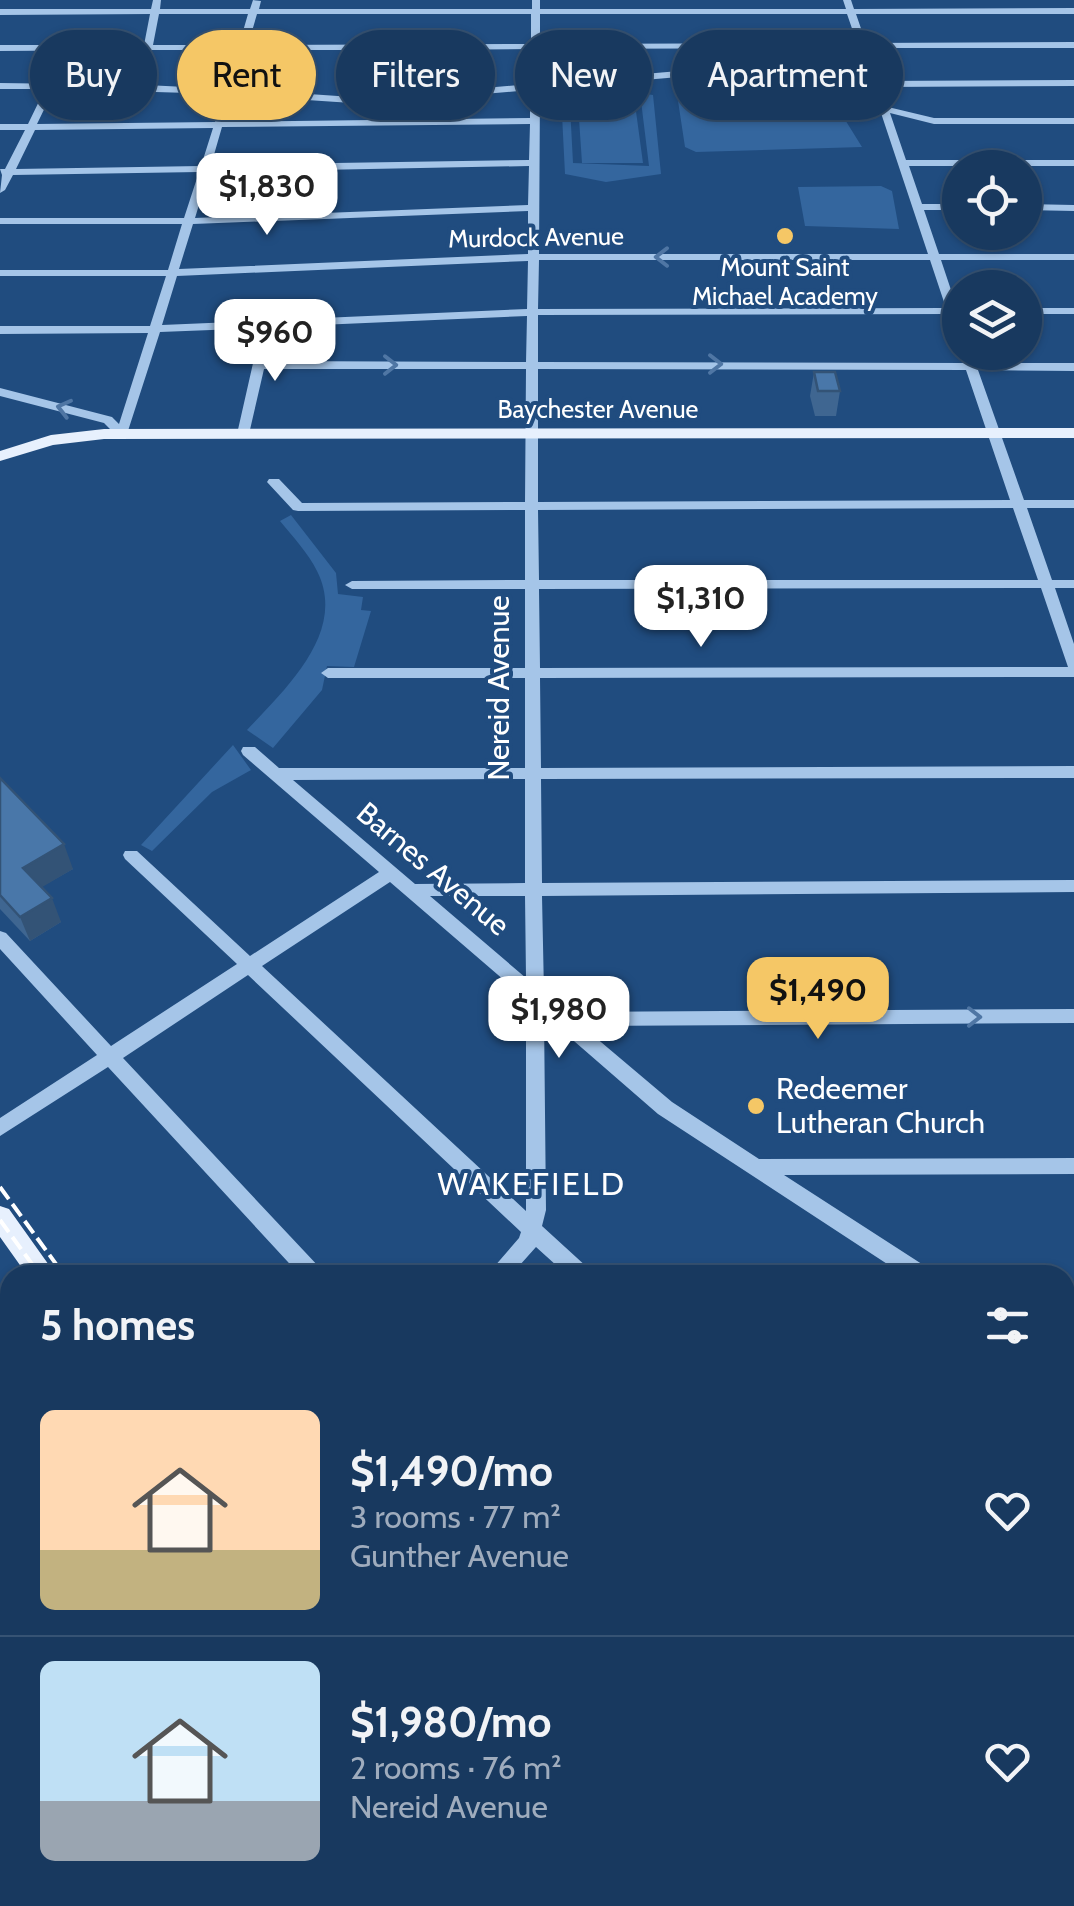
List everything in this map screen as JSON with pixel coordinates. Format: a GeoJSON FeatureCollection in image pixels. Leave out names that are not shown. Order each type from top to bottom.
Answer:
{"type":"FeatureCollection","features":[{"type":"Feature","properties":{"kind":"main road","name":"Baychester Avenue"},"geometry":{"type":"LineString","coordinates":[[0,456],[62,438],[122,434],[1074,433]]}},
{"type":"Feature","properties":{"kind":"main road"},"geometry":{"type":"LineString","coordinates":[[0,1217],[36,1265]]}},
{"type":"Feature","properties":{"kind":"street"},"geometry":{"type":"LineString","coordinates":[[151,30],[158,0]]}},
{"type":"Feature","properties":{"kind":"street"},"geometry":{"type":"LineString","coordinates":[[0,12],[154,12],[256,6],[849,5],[1074,10]]}},
{"type":"Feature","properties":{"kind":"street"},"geometry":{"type":"LineString","coordinates":[[849,5],[858,30]]}},
{"type":"Feature","properties":{"kind":"street"},"geometry":{"type":"LineString","coordinates":[[248,30],[256,6]]}},
{"type":"Feature","properties":{"kind":"street"},"geometry":{"type":"LineString","coordinates":[[903,46],[1074,45]]}},
{"type":"Feature","properties":{"kind":"street"},"geometry":{"type":"LineString","coordinates":[[0,48],[30,48]]}},
{"type":"Feature","properties":{"kind":"street"},"geometry":{"type":"LineString","coordinates":[[903,84],[1074,83]]}},
{"type":"Feature","properties":{"kind":"street"},"geometry":{"type":"LineString","coordinates":[[0,86],[30,86]]}},
{"type":"Feature","properties":{"kind":"street"},"geometry":{"type":"LineString","coordinates":[[903,115],[952,122],[1074,121]]}},
{"type":"Feature","properties":{"kind":"street"},"geometry":{"type":"LineString","coordinates":[[0,190],[4,172],[34,120]]}},
{"type":"Feature","properties":{"kind":"street"},"geometry":{"type":"LineString","coordinates":[[0,392],[108,420],[122,434],[218,120]]}},
{"type":"Feature","properties":{"kind":"street"},"geometry":{"type":"LineString","coordinates":[[887,120],[942,275]]}},
{"type":"Feature","properties":{"kind":"street"},"geometry":{"type":"LineString","coordinates":[[0,127],[533,121]]}},
{"type":"Feature","properties":{"kind":"street","name":"Nereid Avenue"},"geometry":{"type":"LineString","coordinates":[[533,121],[533,1230]]}},
{"type":"Feature","properties":{"kind":"street"},"geometry":{"type":"LineString","coordinates":[[902,163],[1074,162]]}},
{"type":"Feature","properties":{"kind":"street"},"geometry":{"type":"LineString","coordinates":[[4,172],[202,172],[532,163]]}},
{"type":"Feature","properties":{"kind":"street"},"geometry":{"type":"LineString","coordinates":[[0,222],[188,221],[532,208]]}},
{"type":"Feature","properties":{"kind":"street"},"geometry":{"type":"LineString","coordinates":[[918,208],[942,208]]}},
{"type":"Feature","properties":{"kind":"street"},"geometry":{"type":"LineString","coordinates":[[1042,208],[1074,208]]}},
{"type":"Feature","properties":{"kind":"street","name":"Murdock Avenue"},"geometry":{"type":"LineString","coordinates":[[0,273],[170,273],[533,257],[1074,257]]}},
{"type":"Feature","properties":{"kind":"street"},"geometry":{"type":"LineString","coordinates":[[0,330],[154,329],[532,312],[942,311]]}},
{"type":"Feature","properties":{"kind":"street"},"geometry":{"type":"LineString","coordinates":[[1042,311],[1074,311]]}},
{"type":"Feature","properties":{"kind":"street"},"geometry":{"type":"LineString","coordinates":[[242,434],[268,324]]}},
{"type":"Feature","properties":{"kind":"street"},"geometry":{"type":"LineString","coordinates":[[258,366],[942,358]]}},
{"type":"Feature","properties":{"kind":"street"},"geometry":{"type":"LineString","coordinates":[[1042,364],[1074,367]]}},
{"type":"Feature","properties":{"kind":"street"},"geometry":{"type":"LineString","coordinates":[[328,673],[1074,668],[973,370]]}},
{"type":"Feature","properties":{"kind":"street"},"geometry":{"type":"LineString","coordinates":[[274,482],[298,506],[1074,504]]}},
{"type":"Feature","properties":{"kind":"street"},"geometry":{"type":"LineString","coordinates":[[352,585],[1074,584]]}},
{"type":"Feature","properties":{"kind":"street","name":"Barnes Avenue"},"geometry":{"type":"LineString","coordinates":[[249,750],[665,1108],[905,1265]]}},
{"type":"Feature","properties":{"kind":"street"},"geometry":{"type":"LineString","coordinates":[[274,774],[1074,772]]}},
{"type":"Feature","properties":{"kind":"street"},"geometry":{"type":"LineString","coordinates":[[131,854],[570,1265]]}},
{"type":"Feature","properties":{"kind":"street"},"geometry":{"type":"LineString","coordinates":[[0,1128],[389,874]]}},
{"type":"Feature","properties":{"kind":"street"},"geometry":{"type":"LineString","coordinates":[[411,890],[1074,886]]}},
{"type":"Feature","properties":{"kind":"street"},"geometry":{"type":"LineString","coordinates":[[0,938],[304,1265]]}},
{"type":"Feature","properties":{"kind":"street"},"geometry":{"type":"LineString","coordinates":[[561,1020],[1074,1016]]}},
{"type":"Feature","properties":{"kind":"street"},"geometry":{"type":"LineString","coordinates":[[755,1168],[1074,1166]]}},
{"type":"Feature","properties":{"kind":"street"},"geometry":{"type":"LineString","coordinates":[[507,1265],[524,1249],[533,1230]]}},
{"type":"Feature","properties":{"kind":"shaded area"},"geometry":{"type":"Polygon","coordinates":[[[653,95],[661,174],[606,182],[565,174],[562,120],[571,120],[573,163],[649,166],[643,120],[652,120],[653,95]]]}},
{"type":"Feature","properties":{"kind":"shaded area"},"geometry":{"type":"Polygon","coordinates":[[[579,120],[637,120],[643,163],[582,163],[579,120]]]}},
{"type":"Feature","properties":{"kind":"shaded area"},"geometry":{"type":"Polygon","coordinates":[[[681,120],[845,120],[862,147],[696,152],[685,147],[681,120]]]}},
{"type":"Feature","properties":{"kind":"shaded area"},"geometry":{"type":"Polygon","coordinates":[[[881,186],[892,191],[899,229],[805,226],[798,187],[881,186]]]}},
{"type":"Feature","properties":{"kind":"shaded area"},"geometry":{"type":"Polygon","coordinates":[[[291,515],[336,573],[338,594],[363,597],[361,610],[371,611],[354,667],[327,666],[322,690],[273,748],[247,730],[308,658],[324,616],[324,594],[317,571],[280,521],[291,515]]]}},
{"type":"Feature","properties":{"kind":"shaded area"},"geometry":{"type":"Polygon","coordinates":[[[233,745],[251,770],[212,792],[152,851],[141,845],[233,745]]]}},
{"type":"Feature","properties":{"kind":"building"},"geometry":{"type":"Polygon","coordinates":[[[814,372],[835,372],[840,391],[818,391],[814,372]]]}},
{"type":"Feature","properties":{"kind":"building"},"geometry":{"type":"Polygon","coordinates":[[[0,778],[64,844],[23,868],[52,898],[20,917],[0,895],[0,778]]]}},
{"type":"Feature","properties":{"kind":"railway"},"geometry":{"type":"LineString","coordinates":[[0,1187],[57,1265]]}},
{"type":"Feature","properties":{"kind":"railway"},"geometry":{"type":"LineString","coordinates":[[0,1220],[33,1265]]}},
{"type":"Feature","properties":{"kind":"place","name":"Mount Saint Michael Academy"},"geometry":{"type":"Point","coordinates":[785,236]}},
{"type":"Feature","properties":{"kind":"place","name":"Redeemer Lutheran Church"},"geometry":{"type":"Point","coordinates":[756,1106]}},
{"type":"Feature","properties":{"kind":"district","name":"WAKEFIELD"},"geometry":{"type":"Point","coordinates":[532,1184]}}]}
